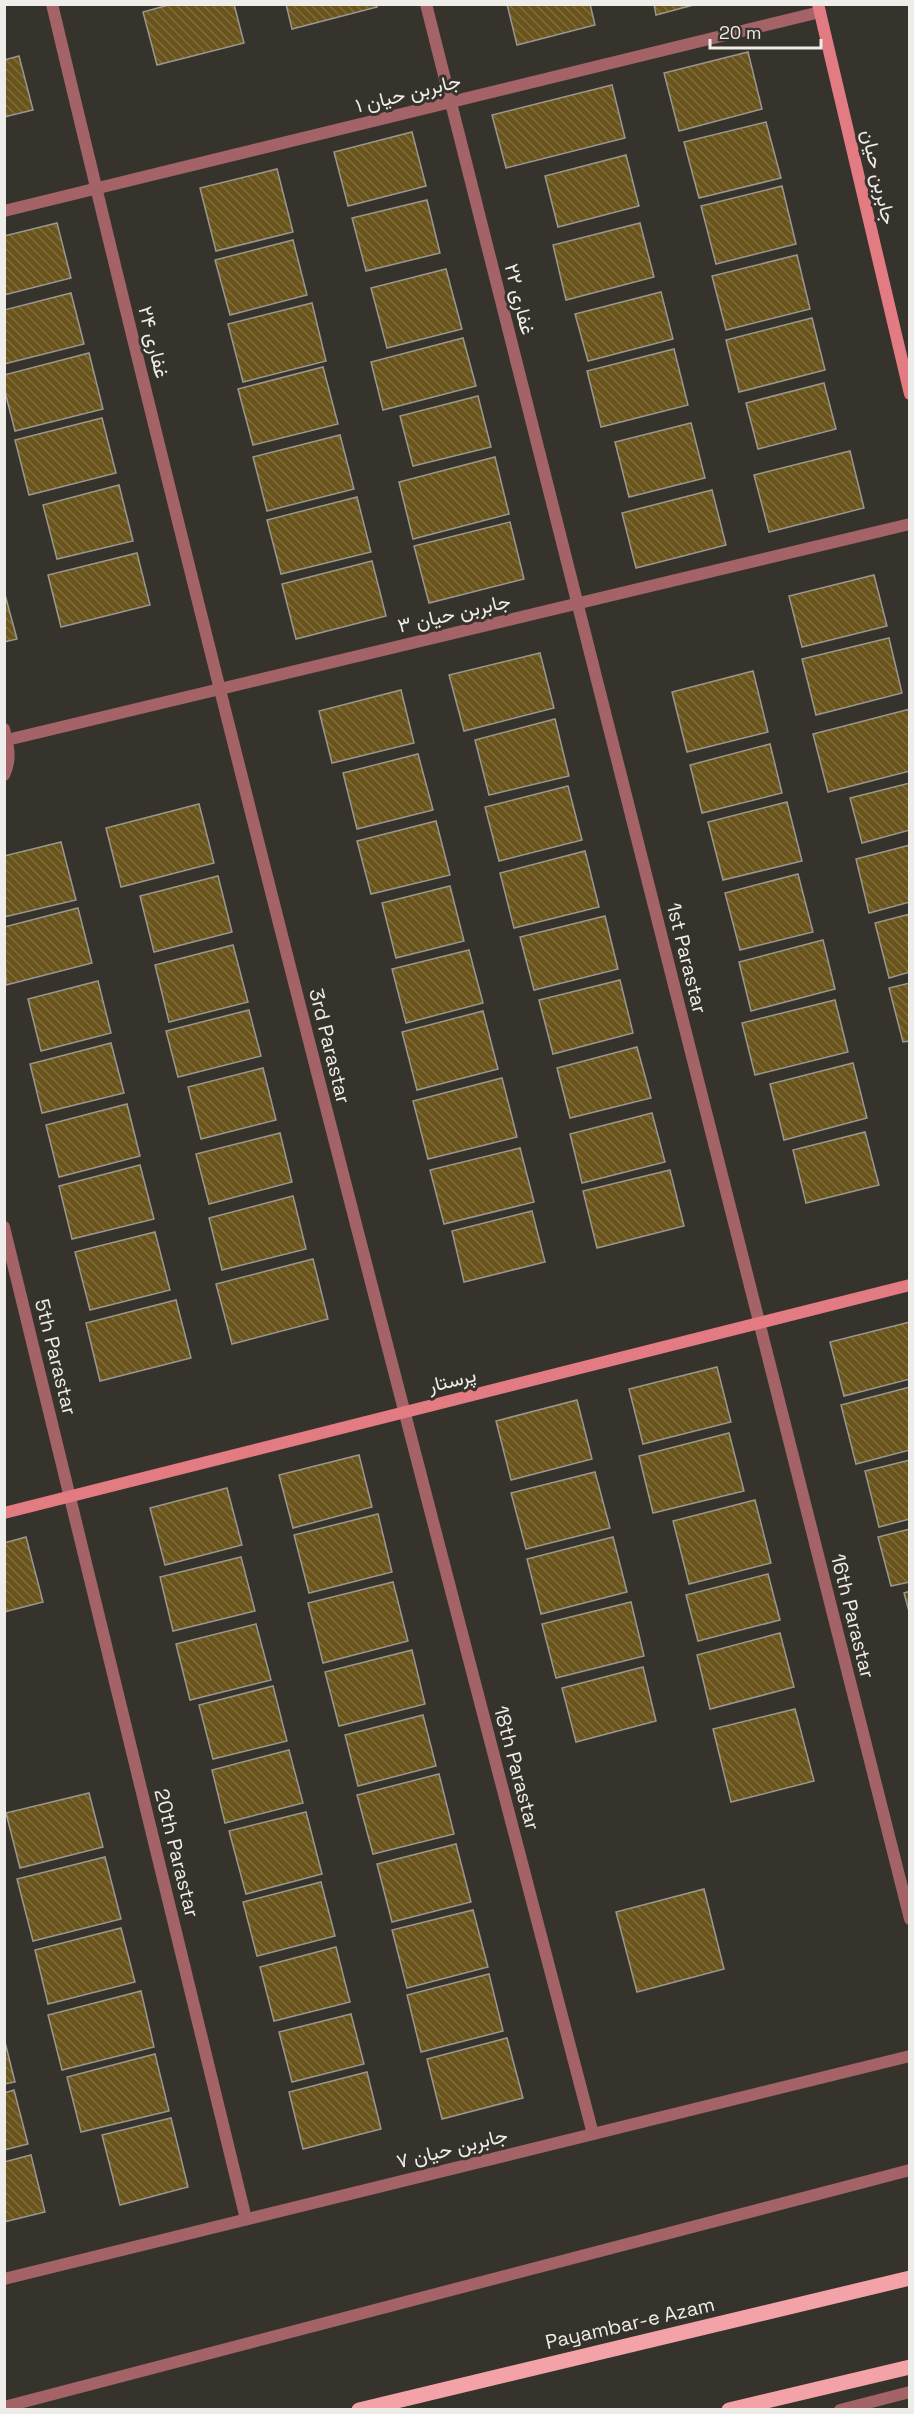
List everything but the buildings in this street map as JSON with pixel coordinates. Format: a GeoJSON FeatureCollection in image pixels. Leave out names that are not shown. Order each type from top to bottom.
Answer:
{"type":"FeatureCollection","features":[{"type":"Feature","properties":{"kind":"main road","name":"Payambar-e Azam"},"geometry":{"type":"LineString","coordinates":[[359,2409],[909,2278]]}},
{"type":"Feature","properties":{"kind":"main road"},"geometry":{"type":"LineString","coordinates":[[729,2409],[909,2367]]}},
{"type":"Feature","properties":{"kind":"street","name":"غفاری ۲۴"},"geometry":{"type":"LineString","coordinates":[[52,4],[219,689]]}},
{"type":"Feature","properties":{"kind":"street","name":"غفاری ۲۲"},"geometry":{"type":"LineString","coordinates":[[426,4],[577,603]]}},
{"type":"Feature","properties":{"kind":"street","name":"جابربن حیان ۱"},"geometry":{"type":"LineString","coordinates":[[4,211],[451,102],[819,8]]}},
{"type":"Feature","properties":{"kind":"street","name":"جابربن حیان"},"geometry":{"type":"LineString","coordinates":[[819,8],[909,394]]}},
{"type":"Feature","properties":{"kind":"street","name":"جابربن حیان ۳"},"geometry":{"type":"LineString","coordinates":[[6,734],[219,689],[909,524]]}},
{"type":"Feature","properties":{"kind":"street","name":"1st Parastar"},"geometry":{"type":"LineString","coordinates":[[577,603],[759,1323]]}},
{"type":"Feature","properties":{"kind":"street","name":"3rd Parastar"},"geometry":{"type":"LineString","coordinates":[[219,689],[404,1412]]}},
{"type":"Feature","properties":{"kind":"street"},"geometry":{"type":"LineString","coordinates":[[4,775],[8,768],[10,748],[6,734]]}},
{"type":"Feature","properties":{"kind":"street","name":"5th Parastar"},"geometry":{"type":"LineString","coordinates":[[4,1227],[70,1497]]}},
{"type":"Feature","properties":{"kind":"street","name":"پرستار"},"geometry":{"type":"LineString","coordinates":[[4,1513],[909,1285]]}},
{"type":"Feature","properties":{"kind":"street","name":"16th Parastar"},"geometry":{"type":"LineString","coordinates":[[759,1323],[909,1920]]}},
{"type":"Feature","properties":{"kind":"street","name":"18th Parastar"},"geometry":{"type":"LineString","coordinates":[[404,1412],[593,2134]]}},
{"type":"Feature","properties":{"kind":"street","name":"20th Parastar"},"geometry":{"type":"LineString","coordinates":[[70,1497],[246,2219]]}},
{"type":"Feature","properties":{"kind":"street","name":"جابربن حیان ۷"},"geometry":{"type":"LineString","coordinates":[[4,2279],[909,2056]]}},
{"type":"Feature","properties":{"kind":"street"},"geometry":{"type":"LineString","coordinates":[[4,2408],[909,2170]]}},
{"type":"Feature","properties":{"kind":"street"},"geometry":{"type":"LineString","coordinates":[[840,2409],[909,2392]]}}]}
